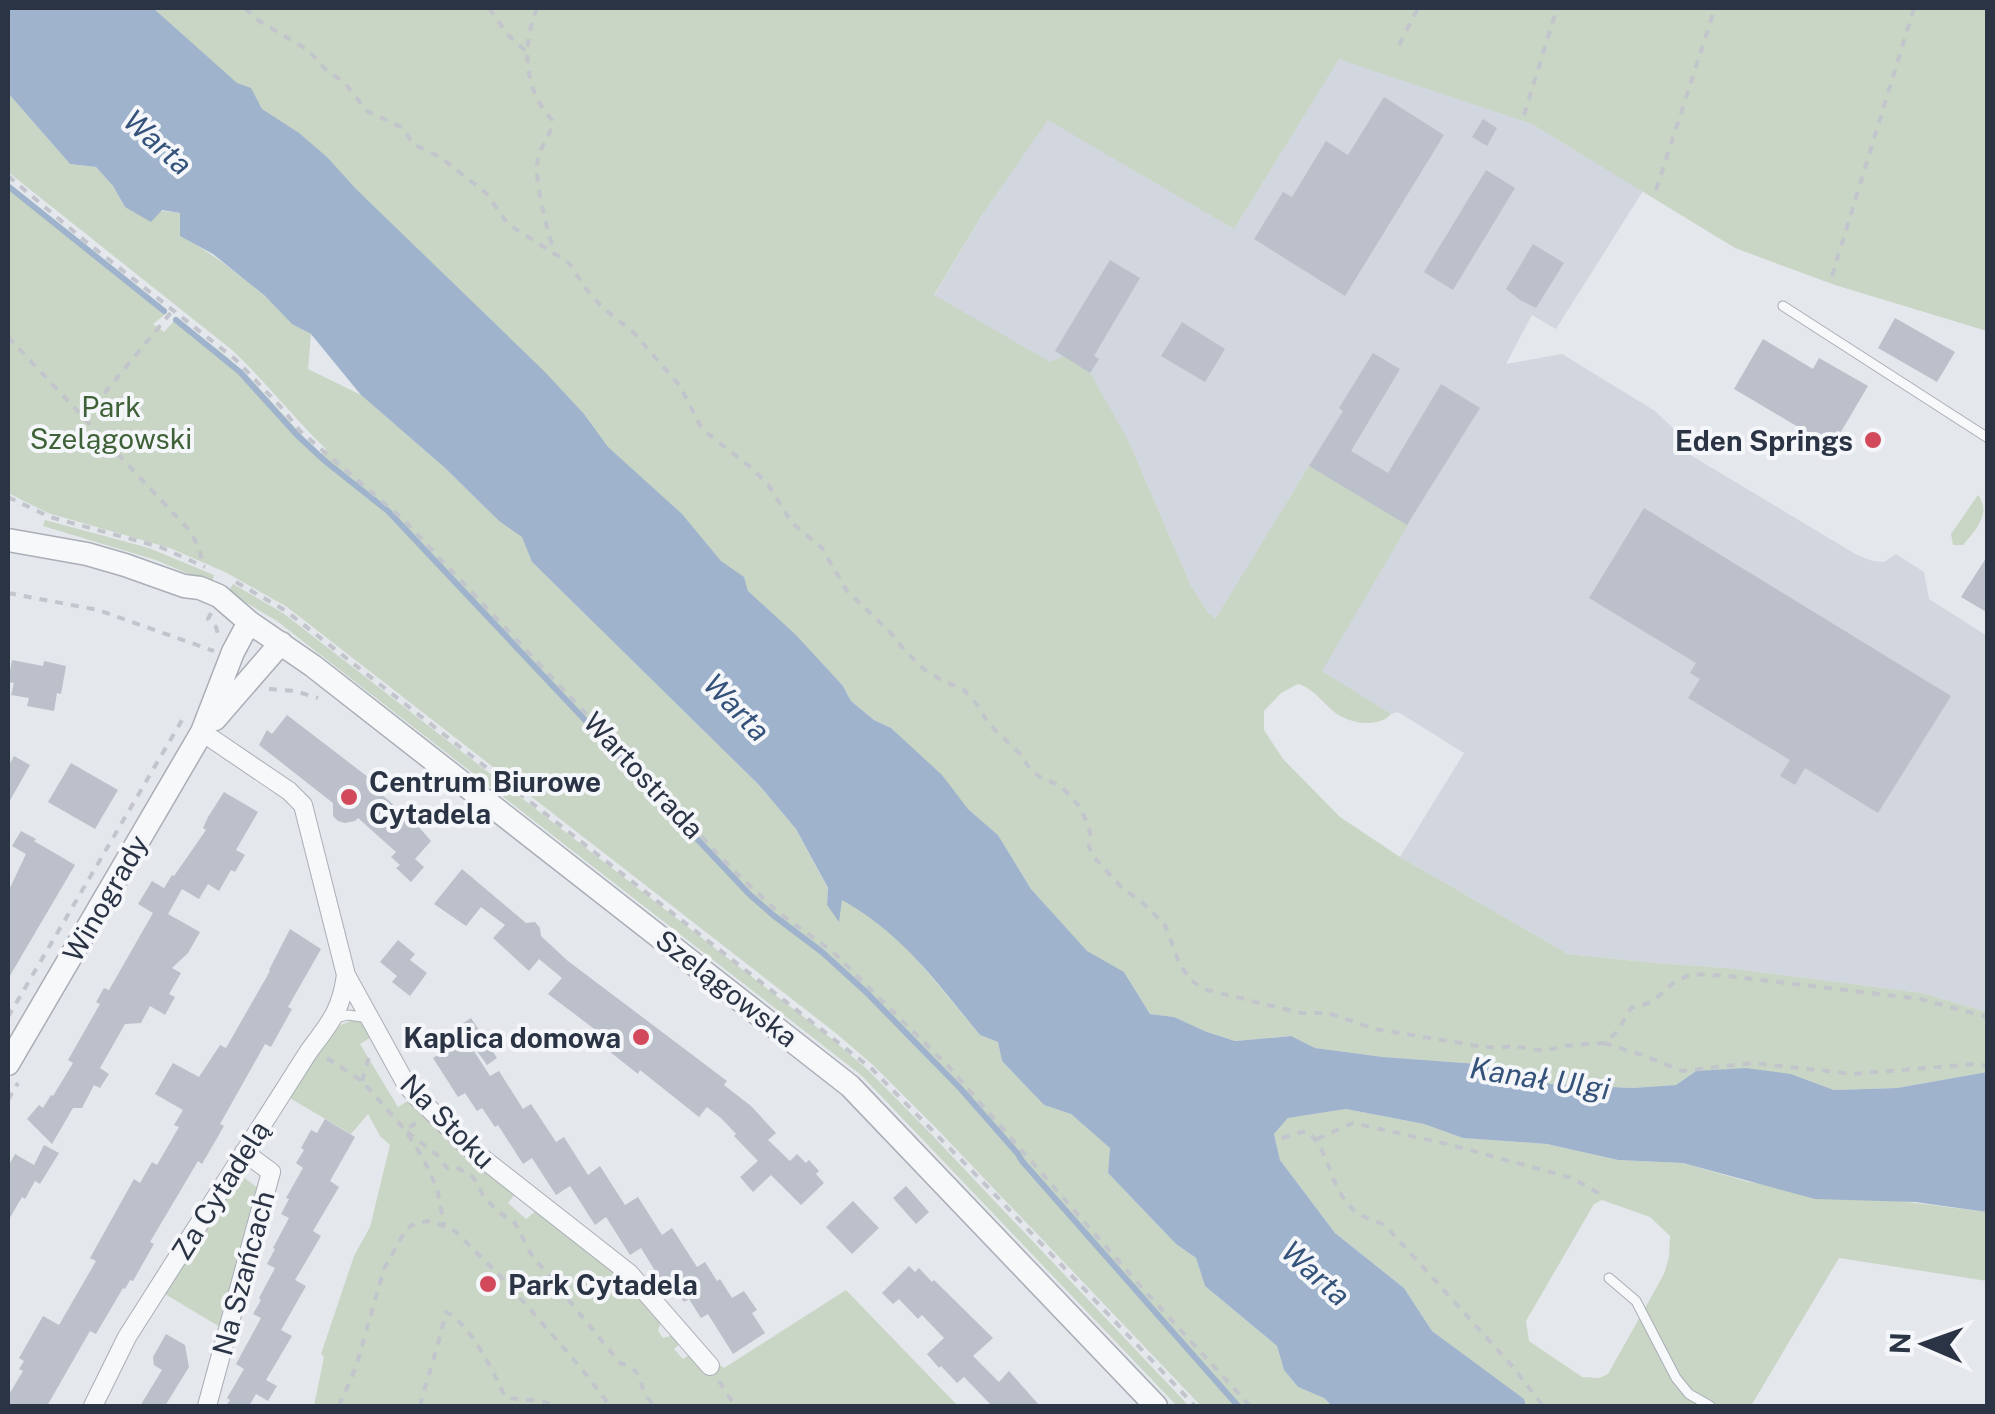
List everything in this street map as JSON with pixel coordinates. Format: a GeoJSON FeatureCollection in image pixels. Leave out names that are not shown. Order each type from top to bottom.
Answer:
{"type":"FeatureCollection","features":[{"type":"Feature","properties":{"kind":"street","name":"Szelągowska"},"geometry":{"type":"LineString","coordinates":[[8,540],[87,554],[184,586],[200,604],[249,622],[281,643],[850,1086],[1156,1406]]}},
{"type":"Feature","properties":{"kind":"street","name":"Winogrady"},"geometry":{"type":"LineString","coordinates":[[8,1064],[202,732],[249,622]]}},
{"type":"Feature","properties":{"kind":"street","name":"Winogrady"},"geometry":{"type":"LineString","coordinates":[[202,732],[281,643]]}},
{"type":"Feature","properties":{"kind":"street","name":"Na Stoku"},"geometry":{"type":"LineString","coordinates":[[202,732],[288,791],[302,805],[346,975],[397,1069],[417,1097],[486,1162],[629,1273],[710,1366]]}},
{"type":"Feature","properties":{"kind":"street","name":"Za Cytadelą"},"geometry":{"type":"LineString","coordinates":[[93,1406],[127,1337],[332,1019],[343,995],[346,975]]}},
{"type":"Feature","properties":{"kind":"street","name":"Na Szańcach"},"geometry":{"type":"LineString","coordinates":[[207,1406],[271,1172],[244,1152]]}},
{"type":"Feature","properties":{"kind":"lane"},"geometry":{"type":"LineString","coordinates":[[1784,306],[1988,438]]}},
{"type":"Feature","properties":{"kind":"lane"},"geometry":{"type":"LineString","coordinates":[[332,1019],[348,1015],[371,1018]]}},
{"type":"Feature","properties":{"kind":"lane"},"geometry":{"type":"LineString","coordinates":[[1609,1278],[1636,1300],[1676,1378],[1689,1394],[1710,1406]]}},
{"type":"Feature","properties":{"kind":"path"},"geometry":{"type":"LineString","coordinates":[[245,8],[259,21],[308,50],[328,72],[344,82],[368,111],[403,128],[412,144],[440,157],[486,193],[508,224],[569,263],[602,307],[634,333],[680,386],[702,429],[753,469],[769,486],[792,524],[822,548],[847,592],[889,631],[907,654],[941,680],[962,689],[1040,778],[1061,786],[1071,797],[1090,832],[1092,854],[1124,890],[1165,925],[1180,964],[1203,989],[1302,1013],[1328,1013],[1375,1029],[1478,1046],[1545,1051],[1604,1043],[1682,1072],[1753,1063],[1853,1074],[1988,1066]]}},
{"type":"Feature","properties":{"kind":"path"},"geometry":{"type":"LineString","coordinates":[[489,8],[508,35],[528,52]]}},
{"type":"Feature","properties":{"kind":"path"},"geometry":{"type":"LineString","coordinates":[[537,8],[527,36],[528,52],[531,90],[552,120],[552,130],[538,154],[537,166],[554,252]]}},
{"type":"Feature","properties":{"kind":"path"},"geometry":{"type":"LineString","coordinates":[[1399,45],[1418,8]]}},
{"type":"Feature","properties":{"kind":"path"},"geometry":{"type":"LineString","coordinates":[[1524,115],[1557,8]]}},
{"type":"Feature","properties":{"kind":"path"},"geometry":{"type":"LineString","coordinates":[[1656,190],[1715,8]]}},
{"type":"Feature","properties":{"kind":"path"},"geometry":{"type":"LineString","coordinates":[[1832,276],[1914,8]]}},
{"type":"Feature","properties":{"kind":"path","name":"Wartostrada"},"geometry":{"type":"LineString","coordinates":[[8,176],[236,360],[300,431],[404,520],[732,869],[779,912],[832,951],[948,1066],[1250,1406]]}},
{"type":"Feature","properties":{"kind":"path"},"geometry":{"type":"LineString","coordinates":[[84,418],[173,310]]}},
{"type":"Feature","properties":{"kind":"path"},"geometry":{"type":"LineString","coordinates":[[8,337],[190,532],[199,548],[202,566]]}},
{"type":"Feature","properties":{"kind":"path"},"geometry":{"type":"LineString","coordinates":[[8,593],[98,610],[218,652]]}},
{"type":"Feature","properties":{"kind":"path"},"geometry":{"type":"LineString","coordinates":[[209,616],[218,633],[216,659]]}},
{"type":"Feature","properties":{"kind":"path"},"geometry":{"type":"LineString","coordinates":[[269,689],[314,696],[328,703]]}},
{"type":"Feature","properties":{"kind":"path"},"geometry":{"type":"LineString","coordinates":[[8,1017],[185,714]]}},
{"type":"Feature","properties":{"kind":"path"},"geometry":{"type":"LineString","coordinates":[[1604,1043],[1617,1032],[1631,1008],[1652,1002],[1691,974],[1920,998],[1988,1017]]}},
{"type":"Feature","properties":{"kind":"path"},"geometry":{"type":"LineString","coordinates":[[362,1081],[368,1058],[384,1044]]}},
{"type":"Feature","properties":{"kind":"path"},"geometry":{"type":"LineString","coordinates":[[311,1048],[362,1081],[405,1130],[437,1188],[444,1225]]}},
{"type":"Feature","properties":{"kind":"path"},"geometry":{"type":"LineString","coordinates":[[1317,1139],[1353,1122],[1452,1144],[1572,1178],[1600,1194]]}},
{"type":"Feature","properties":{"kind":"path"},"geometry":{"type":"LineString","coordinates":[[405,1130],[447,1168],[456,1167],[472,1177],[483,1196],[515,1224],[530,1254],[620,1364],[633,1368],[642,1378],[643,1391],[654,1406]]}},
{"type":"Feature","properties":{"kind":"path"},"geometry":{"type":"LineString","coordinates":[[1282,1138],[1306,1131],[1317,1139],[1334,1186],[1356,1213],[1385,1225],[1513,1367],[1542,1406]]}},
{"type":"Feature","properties":{"kind":"path"},"geometry":{"type":"LineString","coordinates":[[339,1406],[356,1367],[384,1268],[406,1229],[431,1220],[456,1231],[510,1286],[581,1368],[608,1406]]}},
{"type":"Feature","properties":{"kind":"path"},"geometry":{"type":"LineString","coordinates":[[420,1406],[446,1312],[455,1316],[466,1331],[506,1397],[556,1406]]}},
{"type":"Feature","properties":{"kind":"path"},"geometry":{"type":"LineString","coordinates":[[710,1366],[735,1406]]}},
{"type":"Feature","properties":{"kind":"shaded area"},"geometry":{"type":"Polygon","coordinates":[[[1339,58],[1532,124],[1643,191],[1556,329],[1532,315],[1506,364],[1562,354],[1655,411],[1679,434],[1687,453],[1857,555],[1884,562],[1896,554],[1924,572],[1929,599],[1987,636],[1987,1012],[1922,993],[1727,968],[1568,954],[1400,857],[1464,753],[1321,671],[1407,526],[1309,466],[1217,618],[1208,614],[1191,586],[1128,440],[1050,363],[934,296],[982,215],[1048,119],[1234,229],[1339,58]]]}},
{"type":"Feature","properties":{"kind":"green space"},"geometry":{"type":"Polygon","coordinates":[[[140,8],[1987,8],[1987,331],[1835,285],[1735,248],[1532,124],[1339,59],[1234,229],[1048,120],[982,215],[934,295],[1050,362],[1064,356],[1090,373],[1128,440],[1191,586],[1208,613],[1216,618],[1309,466],[1408,525],[1322,671],[1391,714],[1372,723],[1350,720],[1298,684],[1281,693],[1264,711],[1264,730],[1283,759],[1340,817],[1400,857],[1568,954],[1727,968],[1922,993],[1987,1012],[1987,1072],[1897,1088],[1834,1090],[1791,1074],[1696,1071],[1676,1085],[1632,1088],[1551,1084],[1478,1064],[1314,1048],[1290,1036],[1235,1041],[1174,1017],[1150,1014],[1124,972],[1087,952],[1031,889],[998,835],[891,728],[851,701],[843,686],[140,8]]]}},
{"type":"Feature","properties":{"kind":"green space","name":"Park Szelągowski"},"geometry":{"type":"Polygon","coordinates":[[[8,93],[70,164],[96,167],[125,207],[181,213],[181,236],[232,270],[311,334],[308,369],[361,395],[499,521],[523,537],[532,562],[759,785],[796,829],[828,889],[827,905],[839,920],[841,899],[866,913],[904,944],[980,1035],[998,1042],[1002,1061],[1044,1105],[1071,1114],[1111,1148],[1108,1173],[1176,1244],[1196,1258],[1205,1286],[1277,1346],[1284,1370],[1298,1387],[1324,1398],[1332,1406],[1201,1406],[874,1066],[287,607],[227,573],[170,548],[48,513],[8,493],[8,183],[166,309],[167,313],[153,324],[164,332],[177,318],[248,376],[320,455],[326,449],[232,350],[8,172],[8,93]]]}},
{"type":"Feature","properties":{"kind":"green space"},"geometry":{"type":"Polygon","coordinates":[[[1978,495],[1983,508],[1981,521],[1963,545],[1953,545],[1951,534],[1978,495]]]}},
{"type":"Feature","properties":{"kind":"green space"},"geometry":{"type":"Polygon","coordinates":[[[45,520],[149,548],[214,575],[212,584],[156,560],[43,526],[45,520]]]}},
{"type":"Feature","properties":{"kind":"green space"},"geometry":{"type":"Polygon","coordinates":[[[233,584],[283,613],[832,1039],[933,1136],[1189,1406],[1177,1406],[861,1075],[277,621],[228,592],[233,584]]]}},
{"type":"Feature","properties":{"kind":"green space","name":"Park Cytadela"},"geometry":{"type":"Polygon","coordinates":[[[351,1021],[361,1022],[373,1036],[360,1044],[398,1107],[411,1099],[516,1193],[508,1203],[526,1219],[537,1210],[611,1266],[661,1322],[658,1331],[663,1338],[674,1335],[682,1342],[674,1349],[683,1359],[692,1353],[709,1373],[720,1365],[724,1368],[846,1290],[958,1406],[314,1406],[324,1357],[321,1354],[354,1256],[370,1227],[390,1145],[368,1114],[351,1134],[288,1097],[332,1033],[351,1021]]]}},
{"type":"Feature","properties":{"kind":"green space"},"geometry":{"type":"Polygon","coordinates":[[[1346,1109],[1424,1124],[1463,1138],[1547,1144],[1618,1160],[1683,1163],[1749,1182],[1987,1212],[1987,1281],[1839,1258],[1751,1406],[1526,1406],[1523,1399],[1432,1331],[1404,1288],[1335,1233],[1280,1160],[1274,1134],[1288,1118],[1346,1109]],[[1602,1200],[1594,1204],[1526,1321],[1529,1341],[1582,1377],[1608,1374],[1664,1274],[1670,1236],[1650,1217],[1602,1200]]]}},
{"type":"Feature","properties":{"kind":"green space"},"geometry":{"type":"Polygon","coordinates":[[[243,1177],[259,1189],[220,1327],[165,1294],[237,1178],[243,1177]]]}},
{"type":"Feature","properties":{"kind":"water","name":"Warta"},"geometry":{"type":"Polygon","coordinates":[[[8,8],[153,8],[237,83],[251,88],[262,109],[327,157],[545,372],[608,447],[682,514],[721,561],[744,577],[748,591],[796,635],[843,686],[851,701],[891,728],[942,775],[968,809],[998,835],[1031,889],[1087,951],[1124,972],[1150,1014],[1174,1017],[1235,1041],[1291,1036],[1315,1048],[1478,1064],[1551,1084],[1632,1088],[1676,1085],[1696,1071],[1746,1068],[1791,1074],[1834,1090],[1897,1088],[1987,1072],[1987,1212],[1915,1202],[1815,1199],[1683,1163],[1618,1160],[1547,1144],[1463,1138],[1424,1124],[1346,1109],[1288,1118],[1274,1134],[1280,1160],[1335,1233],[1404,1288],[1432,1331],[1524,1399],[1526,1406],[1332,1406],[1324,1398],[1298,1387],[1284,1370],[1277,1346],[1205,1286],[1196,1258],[1176,1244],[1108,1173],[1110,1148],[1071,1114],[1044,1105],[1002,1061],[998,1042],[980,1035],[917,960],[883,928],[842,900],[839,922],[827,905],[828,888],[796,829],[759,785],[532,562],[522,537],[499,521],[361,395],[311,334],[292,324],[265,296],[213,254],[180,236],[180,213],[162,210],[151,222],[125,207],[96,167],[70,164],[8,93],[8,8]]]}},
{"type":"Feature","properties":{"kind":"building"},"geometry":{"type":"Polygon","coordinates":[[[1384,97],[1444,135],[1345,296],[1254,239],[1283,192],[1292,197],[1326,141],[1348,155],[1384,97]]]}},
{"type":"Feature","properties":{"kind":"building"},"geometry":{"type":"Polygon","coordinates":[[[1483,119],[1497,128],[1487,146],[1472,137],[1483,119]]]}},
{"type":"Feature","properties":{"kind":"building"},"geometry":{"type":"Polygon","coordinates":[[[1486,170],[1515,188],[1453,290],[1424,272],[1486,170]]]}},
{"type":"Feature","properties":{"kind":"building"},"geometry":{"type":"Polygon","coordinates":[[[1533,244],[1564,263],[1536,308],[1506,289],[1533,244]]]}},
{"type":"Feature","properties":{"kind":"building"},"geometry":{"type":"Polygon","coordinates":[[[1110,260],[1140,278],[1094,356],[1099,359],[1090,373],[1055,351],[1110,260]]]}},
{"type":"Feature","properties":{"kind":"building"},"geometry":{"type":"Polygon","coordinates":[[[1895,318],[1955,352],[1937,382],[1878,348],[1895,318]]]}},
{"type":"Feature","properties":{"kind":"building"},"geometry":{"type":"Polygon","coordinates":[[[1182,322],[1225,349],[1205,382],[1161,356],[1182,322]]]}},
{"type":"Feature","properties":{"kind":"building"},"geometry":{"type":"Polygon","coordinates":[[[1763,339],[1813,369],[1819,358],[1868,386],[1832,447],[1734,389],[1763,339]]]}},
{"type":"Feature","properties":{"kind":"building"},"geometry":{"type":"Polygon","coordinates":[[[1373,353],[1400,369],[1351,451],[1388,473],[1441,384],[1480,408],[1407,525],[1309,466],[1373,353]]]}},
{"type":"Feature","properties":{"kind":"building"},"geometry":{"type":"Polygon","coordinates":[[[1644,508],[1951,696],[1878,813],[1805,768],[1795,785],[1780,776],[1790,760],[1688,698],[1700,679],[1690,673],[1696,663],[1589,598],[1644,508]]]}},
{"type":"Feature","properties":{"kind":"building"},"geometry":{"type":"Polygon","coordinates":[[[1988,555],[1988,613],[1961,597],[1988,555]]]}},
{"type":"Feature","properties":{"kind":"building"},"geometry":{"type":"Polygon","coordinates":[[[12,660],[66,666],[54,711],[27,706],[29,698],[11,695],[14,683],[8,682],[12,660]]]}},
{"type":"Feature","properties":{"kind":"building"},"geometry":{"type":"Polygon","coordinates":[[[287,715],[381,787],[378,791],[406,816],[412,814],[419,820],[418,826],[431,841],[415,859],[424,867],[411,882],[396,868],[400,865],[391,857],[396,852],[358,818],[345,823],[338,821],[333,816],[333,803],[259,745],[267,730],[272,734],[287,715]]]}},
{"type":"Feature","properties":{"kind":"building"},"geometry":{"type":"Polygon","coordinates":[[[14,756],[30,765],[8,804],[8,767],[14,756]]]}},
{"type":"Feature","properties":{"kind":"building"},"geometry":{"type":"Polygon","coordinates":[[[71,763],[118,790],[95,829],[48,802],[71,763]]]}},
{"type":"Feature","properties":{"kind":"building"},"geometry":{"type":"Polygon","coordinates":[[[224,792],[258,812],[236,850],[245,855],[219,891],[208,884],[199,899],[182,889],[168,914],[200,932],[188,953],[172,968],[181,973],[169,994],[175,997],[165,1015],[150,1006],[141,1023],[125,1024],[100,1068],[109,1074],[100,1088],[94,1085],[82,1108],[73,1108],[52,1144],[27,1119],[53,1096],[73,1063],[68,1060],[100,1004],[96,1002],[104,988],[109,990],[153,913],[138,904],[152,881],[164,888],[174,876],[206,830],[203,828],[208,817],[224,792]]]}},
{"type":"Feature","properties":{"kind":"building"},"geometry":{"type":"Polygon","coordinates":[[[21,831],[75,865],[8,979],[8,892],[26,854],[12,846],[21,831]]]}},
{"type":"Feature","properties":{"kind":"building"},"geometry":{"type":"Polygon","coordinates":[[[462,869],[526,923],[535,922],[541,936],[568,961],[727,1081],[724,1085],[776,1133],[768,1140],[790,1161],[797,1154],[806,1163],[809,1160],[824,1183],[801,1205],[771,1175],[753,1192],[740,1177],[758,1161],[722,1119],[707,1107],[699,1117],[600,1044],[605,1037],[548,994],[562,978],[539,959],[529,971],[493,938],[505,925],[481,907],[466,926],[434,904],[462,869]]]}},
{"type":"Feature","properties":{"kind":"building"},"geometry":{"type":"Polygon","coordinates":[[[290,929],[321,949],[288,1007],[292,1009],[271,1047],[265,1044],[202,1164],[198,1161],[150,1242],[154,1244],[133,1281],[123,1288],[96,1334],[90,1331],[47,1406],[8,1406],[8,1396],[23,1371],[19,1369],[24,1361],[19,1358],[43,1316],[59,1325],[96,1261],[90,1258],[134,1179],[140,1183],[152,1162],[157,1165],[179,1127],[174,1125],[183,1110],[155,1094],[173,1063],[199,1077],[220,1045],[226,1048],[290,929]]]}},
{"type":"Feature","properties":{"kind":"building"},"geometry":{"type":"Polygon","coordinates":[[[398,940],[415,954],[410,960],[427,973],[410,996],[392,982],[397,976],[380,962],[398,940]]]}},
{"type":"Feature","properties":{"kind":"building"},"geometry":{"type":"Polygon","coordinates":[[[471,1018],[497,1058],[487,1065],[470,1045],[490,1076],[499,1071],[523,1109],[531,1104],[556,1142],[564,1137],[588,1175],[600,1166],[625,1205],[638,1197],[662,1235],[672,1228],[697,1267],[705,1262],[732,1298],[744,1291],[757,1310],[752,1313],[765,1333],[733,1354],[708,1314],[701,1318],[672,1283],[665,1287],[641,1248],[630,1255],[606,1217],[595,1225],[570,1186],[556,1195],[532,1158],[523,1164],[482,1108],[477,1111],[465,1093],[458,1097],[433,1058],[456,1043],[452,1037],[471,1018]]]}},
{"type":"Feature","properties":{"kind":"building"},"geometry":{"type":"Polygon","coordinates":[[[325,1119],[355,1137],[330,1181],[339,1187],[313,1231],[321,1236],[295,1280],[306,1286],[281,1330],[292,1336],[266,1380],[277,1386],[268,1401],[256,1394],[249,1406],[226,1406],[244,1369],[236,1364],[261,1318],[253,1314],[275,1268],[267,1264],[289,1218],[281,1214],[303,1168],[296,1163],[304,1150],[301,1148],[311,1130],[317,1133],[325,1119]]]}},
{"type":"Feature","properties":{"kind":"building"},"geometry":{"type":"Polygon","coordinates":[[[44,1145],[59,1153],[40,1184],[35,1181],[8,1221],[8,1167],[15,1154],[34,1165],[44,1145]]]}},
{"type":"Feature","properties":{"kind":"building"},"geometry":{"type":"Polygon","coordinates":[[[906,1186],[929,1212],[916,1224],[893,1198],[906,1186]]]}},
{"type":"Feature","properties":{"kind":"building"},"geometry":{"type":"Polygon","coordinates":[[[853,1201],[879,1228],[852,1254],[826,1227],[853,1201]]]}},
{"type":"Feature","properties":{"kind":"building"},"geometry":{"type":"Polygon","coordinates":[[[909,1266],[915,1272],[919,1268],[934,1280],[993,1338],[973,1356],[999,1382],[1009,1371],[1040,1406],[992,1406],[964,1377],[957,1383],[939,1368],[927,1354],[944,1338],[922,1315],[918,1319],[899,1299],[893,1304],[882,1293],[909,1266]]]}},
{"type":"Feature","properties":{"kind":"building"},"geometry":{"type":"Polygon","coordinates":[[[166,1334],[185,1345],[189,1367],[165,1406],[140,1406],[162,1370],[154,1365],[153,1357],[166,1334]]]}},
{"type":"Feature","properties":{"kind":"waterway"},"geometry":{"type":"LineString","coordinates":[[8,186],[164,311]]}},
{"type":"Feature","properties":{"kind":"waterway"},"geometry":{"type":"LineString","coordinates":[[176,320],[240,372],[325,461],[388,511],[749,894],[866,992],[960,1088],[1238,1406]]}},
{"type":"Feature","properties":{"kind":"place","name":"Eden Springs"},"geometry":{"type":"Point","coordinates":[1873,440]}},
{"type":"Feature","properties":{"kind":"place","name":"Centrum Biurowe Cytadela"},"geometry":{"type":"Point","coordinates":[349,797]}},
{"type":"Feature","properties":{"kind":"place","name":"Kaplica domowa"},"geometry":{"type":"Point","coordinates":[641,1037]}},
{"type":"Feature","properties":{"kind":"place","name":"Park Cytadela"},"geometry":{"type":"Point","coordinates":[488,1284]}},
{"type":"Feature","properties":{"kind":"water label","name":"Kanał Ulgi"},"geometry":{"type":"Point","coordinates":[1540,1078]}}]}
